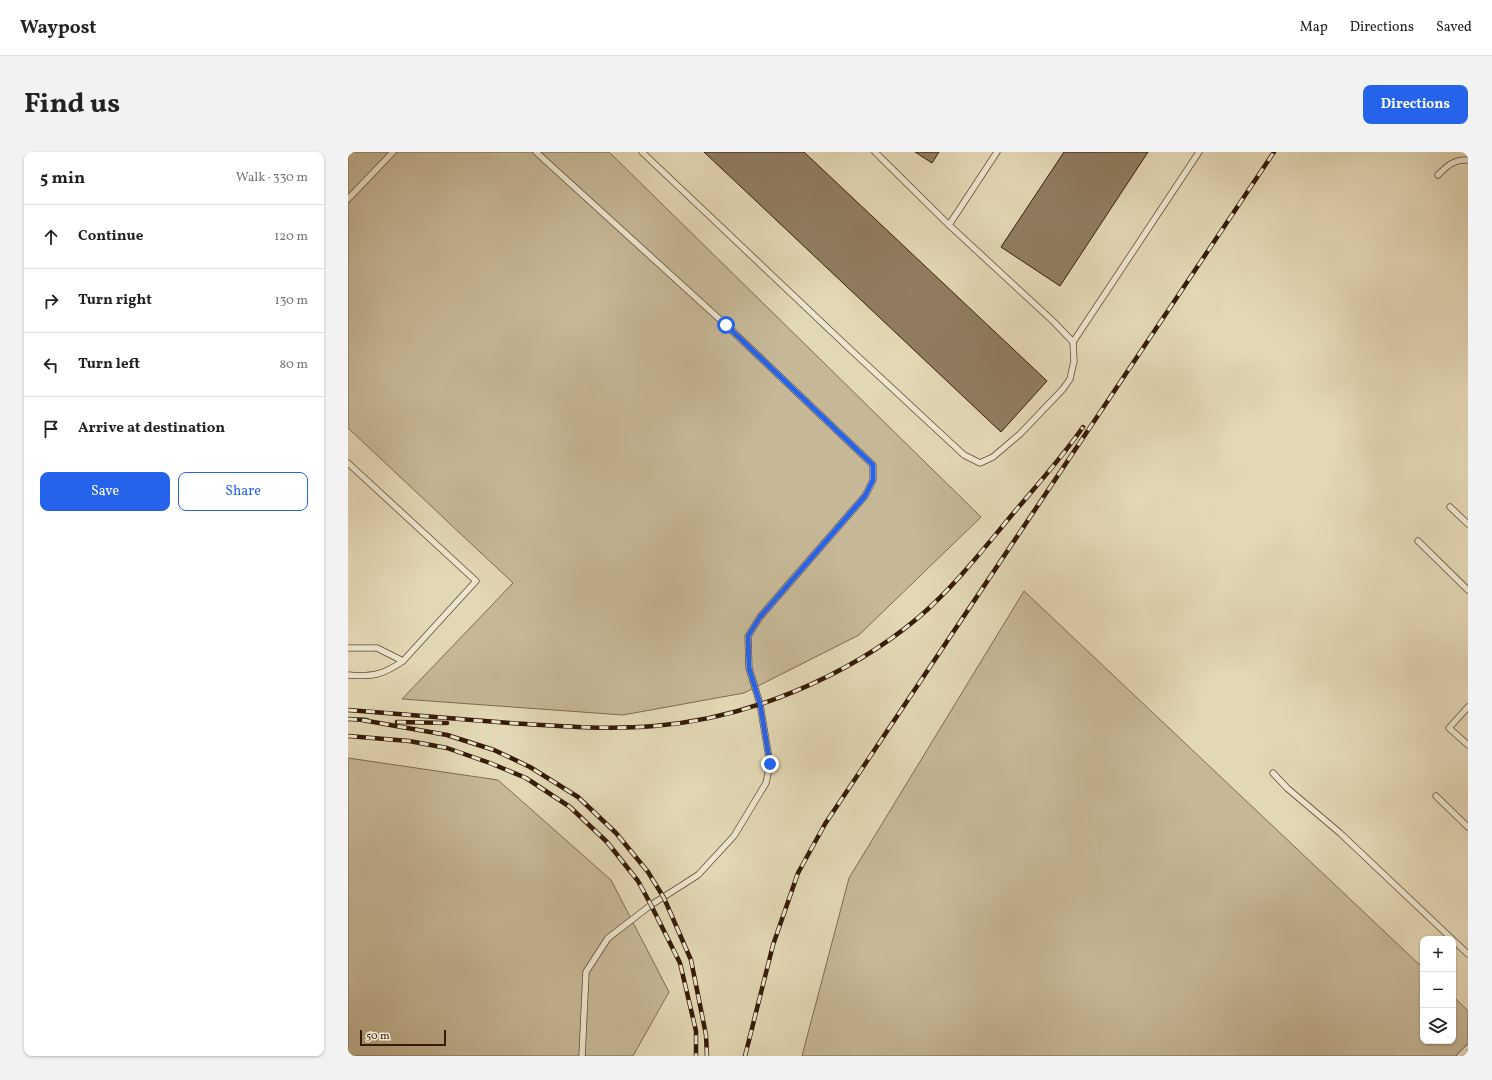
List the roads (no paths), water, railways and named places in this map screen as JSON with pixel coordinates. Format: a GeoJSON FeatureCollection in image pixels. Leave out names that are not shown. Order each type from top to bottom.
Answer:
{"type":"FeatureCollection","features":[{"type":"Feature","properties":{"kind":"lane"},"geometry":{"type":"LineString","coordinates":[[348,199],[393,152]]}},
{"type":"Feature","properties":{"kind":"lane"},"geometry":{"type":"LineString","coordinates":[[536,152],[731,331],[873,465],[873,480],[865,496],[760,617],[748,636],[749,668],[760,704],[770,764],[766,783],[734,836],[698,875],[651,905],[608,938],[586,972],[582,1056]]}},
{"type":"Feature","properties":{"kind":"lane"},"geometry":{"type":"LineString","coordinates":[[642,152],[964,455],[980,463],[993,457],[1020,434],[1063,389],[1070,379],[1074,361],[1073,342],[1199,152]]}},
{"type":"Feature","properties":{"kind":"lane"},"geometry":{"type":"LineString","coordinates":[[875,152],[949,225],[1054,322],[1073,342]]}},
{"type":"Feature","properties":{"kind":"lane"},"geometry":{"type":"LineString","coordinates":[[949,225],[998,152]]}},
{"type":"Feature","properties":{"kind":"lane"},"geometry":{"type":"LineString","coordinates":[[1438,175],[1457,160],[1468,160]]}},
{"type":"Feature","properties":{"kind":"lane"},"geometry":{"type":"LineString","coordinates":[[348,462],[476,581],[403,661],[388,671],[367,677],[348,675]]}},
{"type":"Feature","properties":{"kind":"lane"},"geometry":{"type":"LineString","coordinates":[[1450,507],[1468,524]]}},
{"type":"Feature","properties":{"kind":"lane"},"geometry":{"type":"LineString","coordinates":[[1418,542],[1468,590]]}},
{"type":"Feature","properties":{"kind":"lane"},"geometry":{"type":"LineString","coordinates":[[348,648],[378,648],[403,661]]}},
{"type":"Feature","properties":{"kind":"lane"},"geometry":{"type":"LineString","coordinates":[[1468,707],[1450,728],[1468,745]]}},
{"type":"Feature","properties":{"kind":"lane"},"geometry":{"type":"LineString","coordinates":[[1273,773],[1287,788],[1340,833],[1448,936]]}},
{"type":"Feature","properties":{"kind":"lane"},"geometry":{"type":"LineString","coordinates":[[1436,796],[1468,827]]}},
{"type":"Feature","properties":{"kind":"lane"},"geometry":{"type":"LineString","coordinates":[[1456,944],[1468,954]]}},
{"type":"Feature","properties":{"kind":"lane"},"geometry":{"type":"LineString","coordinates":[[1460,1056],[1468,1048]]}},
{"type":"Feature","properties":{"kind":"railway"},"geometry":{"type":"LineString","coordinates":[[745,1056],[773,945],[798,873],[825,824],[1274,152]]}},
{"type":"Feature","properties":{"kind":"railway"},"geometry":{"type":"LineString","coordinates":[[348,710],[546,725],[600,728],[636,727],[689,722],[725,714],[760,704],[795,691],[828,676],[861,658],[891,639],[919,617],[945,592],[981,552],[1059,459],[1083,427]]}},
{"type":"Feature","properties":{"kind":"railway"},"geometry":{"type":"LineString","coordinates":[[348,719],[367,720]]}},
{"type":"Feature","properties":{"kind":"railway"},"geometry":{"type":"LineString","coordinates":[[362,720],[447,735],[494,750],[530,767],[578,797],[616,833],[648,872],[664,898],[691,960],[706,1035],[707,1056]]}},
{"type":"Feature","properties":{"kind":"railway"},"geometry":{"type":"LineString","coordinates":[[397,722],[447,723]]}},
{"type":"Feature","properties":{"kind":"railway"},"geometry":{"type":"LineString","coordinates":[[348,736],[409,741],[447,748],[490,763],[526,778],[570,807],[607,842],[638,881],[651,905],[680,963],[696,1031],[696,1056]]}}]}
